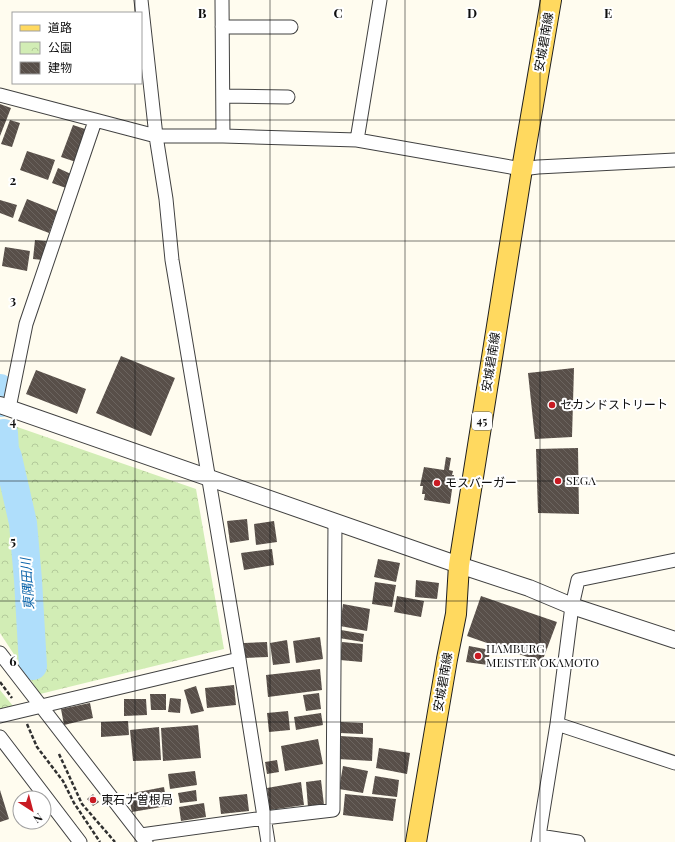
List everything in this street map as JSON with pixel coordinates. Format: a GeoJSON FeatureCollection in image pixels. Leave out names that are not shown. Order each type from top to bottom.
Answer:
{"type":"FeatureCollection","features":[{"type":"Feature","properties":{"kind":"main road","name":"安城碧南線"},"geometry":{"type":"LineString","coordinates":[[416,842],[445,666],[456,614],[459,565],[522,170],[551,0]]}},
{"type":"Feature","properties":{"kind":"street"},"geometry":{"type":"LineString","coordinates":[[141,0],[156,136],[166,199],[172,260],[268,842]]}},
{"type":"Feature","properties":{"kind":"street"},"geometry":{"type":"LineString","coordinates":[[222,0],[223,136]]}},
{"type":"Feature","properties":{"kind":"street"},"geometry":{"type":"LineString","coordinates":[[356,140],[380,0]]}},
{"type":"Feature","properties":{"kind":"street"},"geometry":{"type":"LineString","coordinates":[[222,27],[291,27]]}},
{"type":"Feature","properties":{"kind":"street"},"geometry":{"type":"LineString","coordinates":[[0,95],[156,136],[223,136],[356,140],[522,170],[538,167],[675,160]]}},
{"type":"Feature","properties":{"kind":"street"},"geometry":{"type":"LineString","coordinates":[[222,96],[288,97]]}},
{"type":"Feature","properties":{"kind":"street"},"geometry":{"type":"LineString","coordinates":[[95,121],[26,324],[5,406],[335,522],[529,588],[572,606],[675,640]]}},
{"type":"Feature","properties":{"kind":"street"},"geometry":{"type":"LineString","coordinates":[[0,653],[143,839],[264,818],[333,810],[335,522]]}},
{"type":"Feature","properties":{"kind":"street"},"geometry":{"type":"LineString","coordinates":[[578,842],[539,839],[557,724],[572,606],[578,580],[675,560]]}},
{"type":"Feature","properties":{"kind":"street"},"geometry":{"type":"LineString","coordinates":[[0,716],[239,659]]}},
{"type":"Feature","properties":{"kind":"street"},"geometry":{"type":"LineString","coordinates":[[557,724],[675,763]]}},
{"type":"Feature","properties":{"kind":"street"},"geometry":{"type":"LineString","coordinates":[[0,737],[80,842]]}},
{"type":"Feature","properties":{"kind":"path"},"geometry":{"type":"LineString","coordinates":[[0,682],[22,710],[37,747],[63,781],[74,803],[100,842]]}},
{"type":"Feature","properties":{"kind":"path"},"geometry":{"type":"LineString","coordinates":[[57,752],[82,804],[115,842]]}},
{"type":"Feature","properties":{"kind":"green space"},"geometry":{"type":"Polygon","coordinates":[[[0,421],[196,489],[224,649],[40,694],[0,633],[0,421]]]}},
{"type":"Feature","properties":{"kind":"green space"},"geometry":{"type":"Polygon","coordinates":[[[0,690],[13,706],[0,709],[0,690]]]}},
{"type":"Feature","properties":{"kind":"building"},"geometry":{"type":"Polygon","coordinates":[[[0,104],[11,108],[0,136],[0,104]]]}},
{"type":"Feature","properties":{"kind":"building"},"geometry":{"type":"Polygon","coordinates":[[[10,120],[20,123],[12,147],[1,144],[10,120]]]}},
{"type":"Feature","properties":{"kind":"building"},"geometry":{"type":"Polygon","coordinates":[[[73,125],[88,130],[76,162],[61,157],[73,125]]]}},
{"type":"Feature","properties":{"kind":"building"},"geometry":{"type":"Polygon","coordinates":[[[27,151],[55,160],[48,180],[20,170],[27,151]]]}},
{"type":"Feature","properties":{"kind":"building"},"geometry":{"type":"Polygon","coordinates":[[[58,168],[71,174],[66,188],[52,183],[58,168]]]}},
{"type":"Feature","properties":{"kind":"building"},"geometry":{"type":"Polygon","coordinates":[[[27,199],[57,211],[49,233],[18,221],[27,199]]]}},
{"type":"Feature","properties":{"kind":"building"},"geometry":{"type":"Polygon","coordinates":[[[0,200],[17,205],[13,218],[0,213],[0,200]]]}},
{"type":"Feature","properties":{"kind":"building"},"geometry":{"type":"Polygon","coordinates":[[[35,240],[46,241],[43,260],[33,259],[35,240]]]}},
{"type":"Feature","properties":{"kind":"building"},"geometry":{"type":"Polygon","coordinates":[[[5,247],[30,251],[27,271],[2,266],[5,247]]]}},
{"type":"Feature","properties":{"kind":"building"},"geometry":{"type":"Polygon","coordinates":[[[121,356],[175,378],[151,436],[96,413],[121,356]]]}},
{"type":"Feature","properties":{"kind":"building","name":"セカンドストリート"},"geometry":{"type":"Polygon","coordinates":[[[574,368],[572,437],[535,439],[528,373],[574,368]]]}},
{"type":"Feature","properties":{"kind":"building"},"geometry":{"type":"Polygon","coordinates":[[[36,370],[86,389],[77,414],[26,394],[36,370]]]}},
{"type":"Feature","properties":{"kind":"building","name":"SEGA"},"geometry":{"type":"Polygon","coordinates":[[[578,448],[579,514],[538,513],[536,449],[578,448]]]}},
{"type":"Feature","properties":{"kind":"building"},"geometry":{"type":"Polygon","coordinates":[[[446,457],[451,458],[449,470],[453,471],[452,475],[454,475],[450,504],[424,500],[425,494],[422,494],[423,486],[420,486],[424,467],[444,470],[446,457]]]}},
{"type":"Feature","properties":{"kind":"building"},"geometry":{"type":"Polygon","coordinates":[[[247,519],[249,540],[230,543],[227,521],[247,519]]]}},
{"type":"Feature","properties":{"kind":"building"},"geometry":{"type":"Polygon","coordinates":[[[274,521],[277,542],[256,545],[254,524],[274,521]]]}},
{"type":"Feature","properties":{"kind":"building"},"geometry":{"type":"Polygon","coordinates":[[[272,549],[274,565],[244,570],[241,553],[272,549]]]}},
{"type":"Feature","properties":{"kind":"building"},"geometry":{"type":"Polygon","coordinates":[[[378,559],[400,563],[396,582],[374,577],[378,559]]]}},
{"type":"Feature","properties":{"kind":"building"},"geometry":{"type":"Polygon","coordinates":[[[416,580],[439,583],[437,599],[415,597],[416,580]]]}},
{"type":"Feature","properties":{"kind":"building"},"geometry":{"type":"Polygon","coordinates":[[[375,582],[396,585],[392,607],[372,604],[375,582]]]}},
{"type":"Feature","properties":{"kind":"building"},"geometry":{"type":"Polygon","coordinates":[[[397,596],[424,601],[421,617],[394,612],[397,596]]]}},
{"type":"Feature","properties":{"kind":"building"},"geometry":{"type":"Polygon","coordinates":[[[481,596],[557,622],[542,662],[467,636],[481,596]]]}},
{"type":"Feature","properties":{"kind":"building"},"geometry":{"type":"Polygon","coordinates":[[[343,604],[370,609],[367,631],[340,626],[343,604]]]}},
{"type":"Feature","properties":{"kind":"building"},"geometry":{"type":"Polygon","coordinates":[[[341,630],[364,634],[363,642],[339,638],[341,630]]]}},
{"type":"Feature","properties":{"kind":"building"},"geometry":{"type":"Polygon","coordinates":[[[320,637],[323,659],[296,663],[293,641],[320,637]]]}},
{"type":"Feature","properties":{"kind":"building"},"geometry":{"type":"Polygon","coordinates":[[[287,640],[290,663],[273,665],[270,643],[287,640]]]}},
{"type":"Feature","properties":{"kind":"building"},"geometry":{"type":"Polygon","coordinates":[[[267,642],[268,657],[245,658],[244,643],[267,642]]]}},
{"type":"Feature","properties":{"kind":"building"},"geometry":{"type":"Polygon","coordinates":[[[342,642],[363,644],[362,662],[340,660],[342,642]]]}},
{"type":"Feature","properties":{"kind":"building","name":"HAMBURG MEISTER OKAMOTO"},"geometry":{"type":"Polygon","coordinates":[[[469,646],[490,650],[488,665],[466,662],[469,646]]]}},
{"type":"Feature","properties":{"kind":"building"},"geometry":{"type":"Polygon","coordinates":[[[320,669],[322,690],[268,697],[266,675],[320,669]]]}},
{"type":"Feature","properties":{"kind":"building"},"geometry":{"type":"Polygon","coordinates":[[[234,685],[236,705],[207,708],[205,688],[234,685]]]}},
{"type":"Feature","properties":{"kind":"building"},"geometry":{"type":"Polygon","coordinates":[[[196,686],[204,711],[191,714],[184,690],[196,686]]]}},
{"type":"Feature","properties":{"kind":"building"},"geometry":{"type":"Polygon","coordinates":[[[319,693],[321,709],[306,711],[303,695],[319,693]]]}},
{"type":"Feature","properties":{"kind":"building"},"geometry":{"type":"Polygon","coordinates":[[[150,694],[166,694],[166,710],[151,710],[150,694]]]}},
{"type":"Feature","properties":{"kind":"building"},"geometry":{"type":"Polygon","coordinates":[[[170,698],[181,699],[180,713],[168,712],[170,698]]]}},
{"type":"Feature","properties":{"kind":"building"},"geometry":{"type":"Polygon","coordinates":[[[124,699],[146,699],[147,715],[124,716],[124,699]]]}},
{"type":"Feature","properties":{"kind":"building"},"geometry":{"type":"Polygon","coordinates":[[[90,703],[93,718],[64,725],[61,709],[90,703]]]}},
{"type":"Feature","properties":{"kind":"building"},"geometry":{"type":"Polygon","coordinates":[[[288,711],[290,730],[269,732],[267,713],[288,711]]]}},
{"type":"Feature","properties":{"kind":"building"},"geometry":{"type":"Polygon","coordinates":[[[321,713],[323,725],[296,730],[294,717],[321,713]]]}},
{"type":"Feature","properties":{"kind":"building"},"geometry":{"type":"Polygon","coordinates":[[[128,721],[129,735],[101,737],[101,722],[128,721]]]}},
{"type":"Feature","properties":{"kind":"building"},"geometry":{"type":"Polygon","coordinates":[[[341,722],[363,723],[363,734],[340,733],[341,722]]]}},
{"type":"Feature","properties":{"kind":"building"},"geometry":{"type":"Polygon","coordinates":[[[198,725],[201,758],[163,761],[161,728],[198,725]]]}},
{"type":"Feature","properties":{"kind":"building"},"geometry":{"type":"Polygon","coordinates":[[[159,727],[161,760],[133,761],[130,730],[159,727]]]}},
{"type":"Feature","properties":{"kind":"building"},"geometry":{"type":"Polygon","coordinates":[[[340,736],[373,738],[372,761],[338,759],[340,736]]]}},
{"type":"Feature","properties":{"kind":"building"},"geometry":{"type":"Polygon","coordinates":[[[318,739],[323,764],[285,771],[281,746],[318,739]]]}},
{"type":"Feature","properties":{"kind":"building"},"geometry":{"type":"Polygon","coordinates":[[[379,748],[410,753],[407,774],[376,768],[379,748]]]}},
{"type":"Feature","properties":{"kind":"building"},"geometry":{"type":"Polygon","coordinates":[[[277,760],[279,772],[267,774],[265,762],[277,760]]]}},
{"type":"Feature","properties":{"kind":"building"},"geometry":{"type":"Polygon","coordinates":[[[343,766],[368,771],[363,793],[339,789],[343,766]]]}},
{"type":"Feature","properties":{"kind":"building"},"geometry":{"type":"Polygon","coordinates":[[[195,771],[197,785],[170,789],[168,774],[195,771]]]}},
{"type":"Feature","properties":{"kind":"building"},"geometry":{"type":"Polygon","coordinates":[[[375,776],[399,780],[397,797],[372,794],[375,776]]]}},
{"type":"Feature","properties":{"kind":"building"},"geometry":{"type":"Polygon","coordinates":[[[321,780],[324,805],[308,807],[306,782],[321,780]]]}},
{"type":"Feature","properties":{"kind":"building"},"geometry":{"type":"Polygon","coordinates":[[[301,782],[304,805],[270,810],[267,788],[301,782]]]}},
{"type":"Feature","properties":{"kind":"building"},"geometry":{"type":"Polygon","coordinates":[[[164,787],[167,806],[132,812],[128,794],[164,787]]]}},
{"type":"Feature","properties":{"kind":"building"},"geometry":{"type":"Polygon","coordinates":[[[0,790],[9,819],[0,822],[0,790]]]}},
{"type":"Feature","properties":{"kind":"building"},"geometry":{"type":"Polygon","coordinates":[[[196,790],[197,801],[180,803],[178,793],[196,790]]]}},
{"type":"Feature","properties":{"kind":"building","name":"東石ナ曽根局"},"geometry":{"type":"Polygon","coordinates":[[[93,794],[99,802],[93,806],[87,799],[93,794]]]}},
{"type":"Feature","properties":{"kind":"building"},"geometry":{"type":"Polygon","coordinates":[[[247,794],[249,811],[221,814],[219,797],[247,794]]]}},
{"type":"Feature","properties":{"kind":"building"},"geometry":{"type":"Polygon","coordinates":[[[345,794],[396,799],[393,821],[343,815],[345,794]]]}},
{"type":"Feature","properties":{"kind":"building"},"geometry":{"type":"Polygon","coordinates":[[[204,803],[206,817],[181,821],[179,807],[204,803]]]}},
{"type":"Feature","properties":{"kind":"waterway","name":"東隅田川"},"geometry":{"type":"LineString","coordinates":[[0,388],[1,403]]}},
{"type":"Feature","properties":{"kind":"waterway","name":"東隅田川"},"geometry":{"type":"LineString","coordinates":[[4,433],[5,450],[8,457],[23,523],[33,666]]}},
{"type":"Feature","properties":{"kind":"place","name":"セカンドストリート"},"geometry":{"type":"Point","coordinates":[552,405]}},
{"type":"Feature","properties":{"kind":"place","name":"SEGA"},"geometry":{"type":"Point","coordinates":[558,481]}},
{"type":"Feature","properties":{"kind":"place","name":"モスバーガー"},"geometry":{"type":"Point","coordinates":[437,483]}},
{"type":"Feature","properties":{"kind":"place","name":"HAMBURG MEISTER OKAMOTO"},"geometry":{"type":"Point","coordinates":[478,656]}},
{"type":"Feature","properties":{"kind":"place","name":"東石ナ曽根局"},"geometry":{"type":"Point","coordinates":[93,800]}}]}
